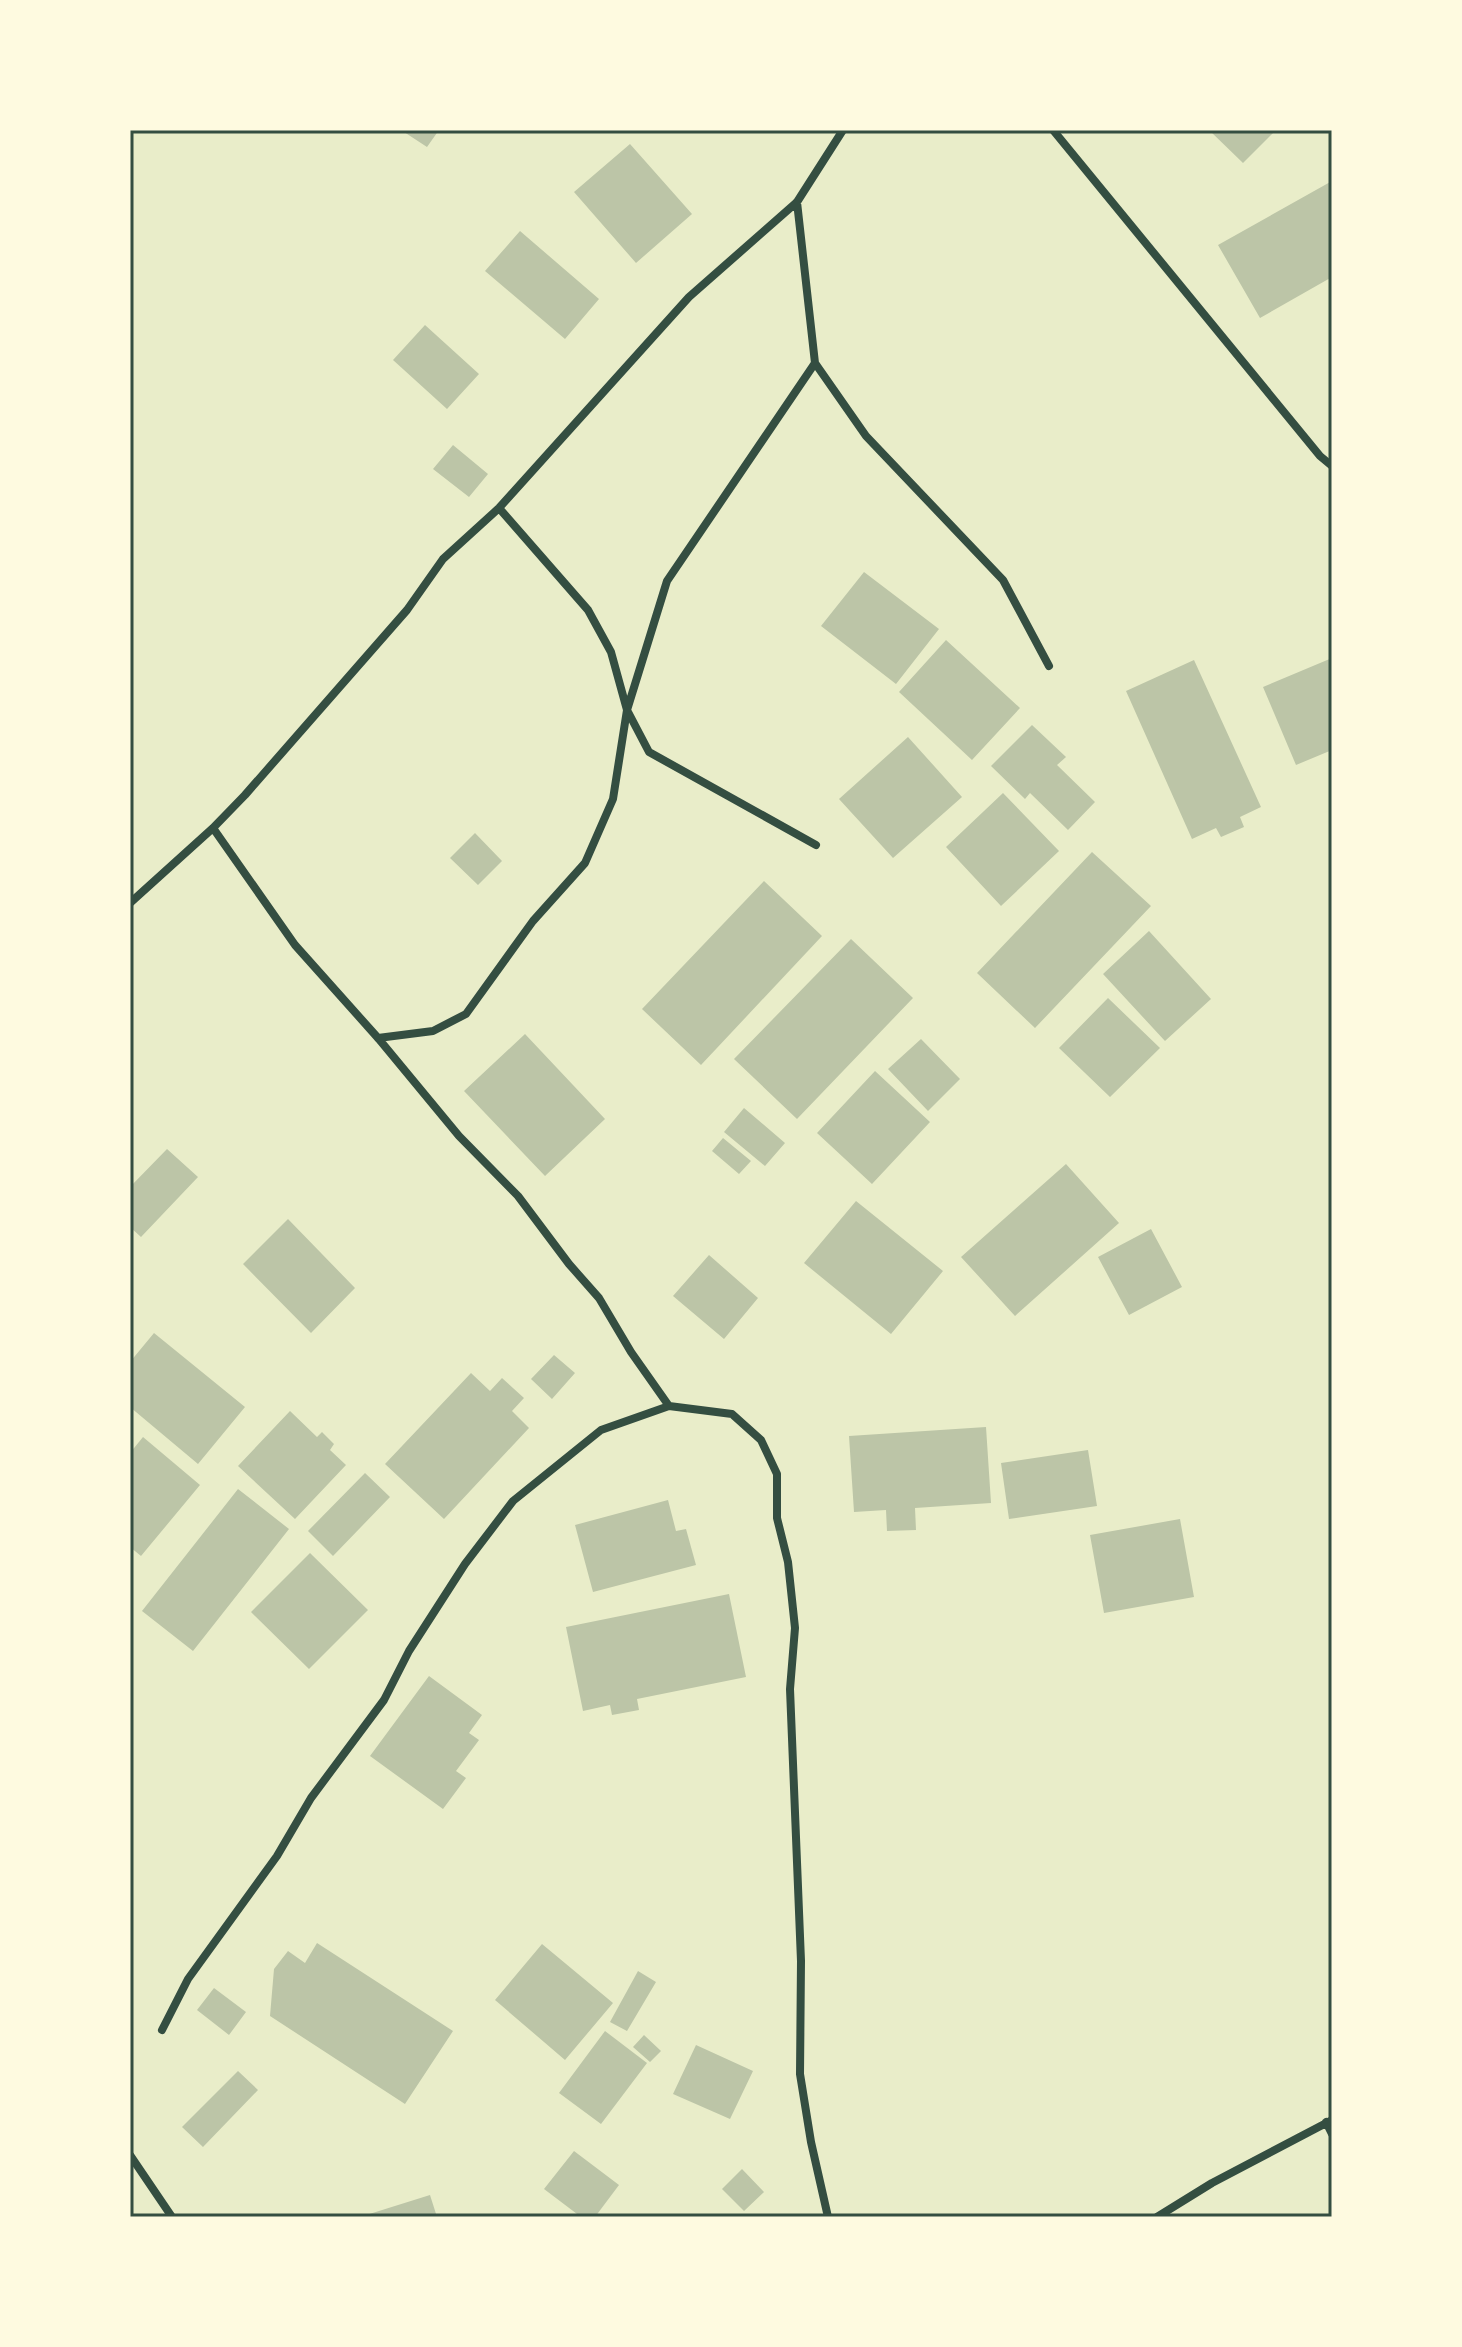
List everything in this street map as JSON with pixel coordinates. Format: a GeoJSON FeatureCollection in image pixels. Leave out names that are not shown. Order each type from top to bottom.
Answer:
{"type":"FeatureCollection","features":[{"type":"Feature","properties":{"kind":"street"},"geometry":{"type":"LineString","coordinates":[[130,903],[213,828],[397,622],[443,559],[499,508],[689,297],[797,202],[843,130]]}},
{"type":"Feature","properties":{"kind":"street"},"geometry":{"type":"LineString","coordinates":[[1053,130],[1320,456],[1332,466]]}},
{"type":"Feature","properties":{"kind":"street"},"geometry":{"type":"LineString","coordinates":[[797,202],[815,363],[866,436],[1003,580],[1049,666]]}},
{"type":"Feature","properties":{"kind":"street"},"geometry":{"type":"LineString","coordinates":[[378,1038],[433,1031],[466,1014],[533,921],[585,863],[613,799],[627,710],[667,581],[815,363]]}},
{"type":"Feature","properties":{"kind":"street"},"geometry":{"type":"LineString","coordinates":[[499,508],[588,610],[611,652],[627,710],[649,752],[816,845]]}},
{"type":"Feature","properties":{"kind":"street"},"geometry":{"type":"LineString","coordinates":[[213,828],[295,945],[459,1136],[518,1196],[599,1298],[631,1352],[669,1406]]}},
{"type":"Feature","properties":{"kind":"street"},"geometry":{"type":"LineString","coordinates":[[162,2030],[188,1979],[277,1856],[311,1798],[384,1700],[409,1651],[465,1564],[513,1501],[601,1430],[669,1406],[732,1414],[761,1440],[777,1474],[777,1518],[788,1562],[795,1628],[790,1689],[801,1961],[800,2074],[828,2217]]}},
{"type":"Feature","properties":{"kind":"street"},"geometry":{"type":"LineString","coordinates":[[1157,2217],[1212,2183],[1329,2121],[1332,2134]]}},
{"type":"Feature","properties":{"kind":"street"},"geometry":{"type":"LineString","coordinates":[[130,2155],[172,2217]]}},
{"type":"Feature","properties":{"kind":"building"},"geometry":{"type":"Polygon","coordinates":[[[401,130],[439,130],[427,147],[401,130]]]}},
{"type":"Feature","properties":{"kind":"building"},"geometry":{"type":"Polygon","coordinates":[[[1209,130],[1276,130],[1243,163],[1209,130]]]}},
{"type":"Feature","properties":{"kind":"building"},"geometry":{"type":"Polygon","coordinates":[[[630,144],[692,214],[636,263],[574,192],[630,144]]]}},
{"type":"Feature","properties":{"kind":"building"},"geometry":{"type":"Polygon","coordinates":[[[1332,181],[1332,277],[1260,318],[1218,245],[1332,181]]]}},
{"type":"Feature","properties":{"kind":"building"},"geometry":{"type":"Polygon","coordinates":[[[520,231],[599,299],[565,339],[485,271],[520,231]]]}},
{"type":"Feature","properties":{"kind":"building"},"geometry":{"type":"Polygon","coordinates":[[[425,325],[479,374],[447,409],[393,360],[425,325]]]}},
{"type":"Feature","properties":{"kind":"building"},"geometry":{"type":"Polygon","coordinates":[[[453,445],[488,474],[469,497],[433,469],[453,445]]]}},
{"type":"Feature","properties":{"kind":"building"},"geometry":{"type":"Polygon","coordinates":[[[864,572],[939,629],[896,684],[821,626],[864,572]]]}},
{"type":"Feature","properties":{"kind":"building"},"geometry":{"type":"Polygon","coordinates":[[[946,640],[1020,708],[972,760],[899,692],[946,640]]]}},
{"type":"Feature","properties":{"kind":"building"},"geometry":{"type":"Polygon","coordinates":[[[1332,658],[1332,750],[1296,765],[1263,687],[1332,658]]]}},
{"type":"Feature","properties":{"kind":"building"},"geometry":{"type":"Polygon","coordinates":[[[1194,660],[1261,807],[1240,817],[1244,827],[1221,837],[1216,828],[1192,839],[1126,691],[1194,660]]]}},
{"type":"Feature","properties":{"kind":"building"},"geometry":{"type":"Polygon","coordinates":[[[1032,725],[1066,757],[1057,765],[1095,802],[1068,830],[1030,793],[1025,799],[991,766],[1032,725]]]}},
{"type":"Feature","properties":{"kind":"building"},"geometry":{"type":"Polygon","coordinates":[[[908,737],[962,797],[893,858],[839,799],[908,737]]]}},
{"type":"Feature","properties":{"kind":"building"},"geometry":{"type":"Polygon","coordinates":[[[1003,793],[1059,851],[1001,906],[946,847],[1003,793]]]}},
{"type":"Feature","properties":{"kind":"building"},"geometry":{"type":"Polygon","coordinates":[[[475,833],[502,861],[478,885],[450,858],[475,833]]]}},
{"type":"Feature","properties":{"kind":"building"},"geometry":{"type":"Polygon","coordinates":[[[1092,852],[1151,906],[1035,1028],[977,973],[1092,852]]]}},
{"type":"Feature","properties":{"kind":"building"},"geometry":{"type":"Polygon","coordinates":[[[764,881],[822,936],[701,1065],[642,1009],[764,881]]]}},
{"type":"Feature","properties":{"kind":"building"},"geometry":{"type":"Polygon","coordinates":[[[1149,931],[1211,999],[1165,1041],[1103,974],[1149,931]]]}},
{"type":"Feature","properties":{"kind":"building"},"geometry":{"type":"Polygon","coordinates":[[[851,939],[913,998],[797,1119],[734,1059],[851,939]]]}},
{"type":"Feature","properties":{"kind":"building"},"geometry":{"type":"Polygon","coordinates":[[[1108,998],[1160,1048],[1110,1097],[1059,1048],[1108,998]]]}},
{"type":"Feature","properties":{"kind":"building"},"geometry":{"type":"Polygon","coordinates":[[[525,1034],[605,1119],[545,1176],[464,1091],[525,1034]]]}},
{"type":"Feature","properties":{"kind":"building"},"geometry":{"type":"Polygon","coordinates":[[[921,1039],[960,1079],[928,1111],[888,1069],[921,1039]]]}},
{"type":"Feature","properties":{"kind":"building"},"geometry":{"type":"Polygon","coordinates":[[[875,1071],[930,1122],[872,1184],[817,1133],[875,1071]]]}},
{"type":"Feature","properties":{"kind":"building"},"geometry":{"type":"Polygon","coordinates":[[[744,1108],[785,1143],[765,1166],[724,1132],[744,1108]]]}},
{"type":"Feature","properties":{"kind":"building"},"geometry":{"type":"Polygon","coordinates":[[[723,1138],[751,1161],[739,1174],[712,1151],[723,1138]]]}},
{"type":"Feature","properties":{"kind":"building"},"geometry":{"type":"Polygon","coordinates":[[[167,1149],[198,1177],[141,1237],[130,1227],[130,1187],[167,1149]]]}},
{"type":"Feature","properties":{"kind":"building"},"geometry":{"type":"Polygon","coordinates":[[[1066,1164],[1119,1223],[1015,1316],[961,1257],[1066,1164]]]}},
{"type":"Feature","properties":{"kind":"building"},"geometry":{"type":"Polygon","coordinates":[[[856,1201],[943,1271],[891,1334],[804,1263],[856,1201]]]}},
{"type":"Feature","properties":{"kind":"building"},"geometry":{"type":"Polygon","coordinates":[[[288,1219],[355,1288],[311,1333],[243,1264],[288,1219]]]}},
{"type":"Feature","properties":{"kind":"building"},"geometry":{"type":"Polygon","coordinates":[[[1151,1229],[1182,1287],[1129,1315],[1098,1257],[1151,1229]]]}},
{"type":"Feature","properties":{"kind":"building"},"geometry":{"type":"Polygon","coordinates":[[[709,1255],[758,1298],[724,1339],[673,1296],[709,1255]]]}},
{"type":"Feature","properties":{"kind":"building"},"geometry":{"type":"Polygon","coordinates":[[[154,1333],[245,1407],[198,1464],[130,1407],[130,1362],[154,1333]]]}},
{"type":"Feature","properties":{"kind":"building"},"geometry":{"type":"Polygon","coordinates":[[[554,1355],[575,1373],[552,1399],[531,1379],[554,1355]]]}},
{"type":"Feature","properties":{"kind":"building"},"geometry":{"type":"Polygon","coordinates":[[[471,1373],[490,1391],[502,1378],[524,1398],[512,1411],[529,1428],[444,1519],[385,1464],[471,1373]]]}},
{"type":"Feature","properties":{"kind":"building"},"geometry":{"type":"Polygon","coordinates":[[[290,1411],[317,1437],[322,1432],[334,1444],[330,1450],[346,1465],[295,1519],[238,1466],[290,1411]]]}},
{"type":"Feature","properties":{"kind":"building"},"geometry":{"type":"Polygon","coordinates":[[[986,1427],[991,1503],[915,1508],[916,1530],[887,1531],[886,1510],[854,1512],[849,1436],[986,1427]]]}},
{"type":"Feature","properties":{"kind":"building"},"geometry":{"type":"Polygon","coordinates":[[[143,1437],[200,1485],[141,1556],[130,1547],[130,1453],[143,1437]]]}},
{"type":"Feature","properties":{"kind":"building"},"geometry":{"type":"Polygon","coordinates":[[[1088,1450],[1097,1506],[1009,1519],[1001,1463],[1088,1450]]]}},
{"type":"Feature","properties":{"kind":"building"},"geometry":{"type":"Polygon","coordinates":[[[365,1473],[390,1497],[333,1556],[308,1531],[365,1473]]]}},
{"type":"Feature","properties":{"kind":"building"},"geometry":{"type":"Polygon","coordinates":[[[238,1489],[289,1529],[193,1651],[142,1611],[238,1489]]]}},
{"type":"Feature","properties":{"kind":"building"},"geometry":{"type":"Polygon","coordinates":[[[668,1500],[676,1531],[686,1529],[696,1565],[593,1592],[575,1525],[668,1500]]]}},
{"type":"Feature","properties":{"kind":"building"},"geometry":{"type":"Polygon","coordinates":[[[1180,1519],[1194,1597],[1104,1613],[1090,1535],[1180,1519]]]}},
{"type":"Feature","properties":{"kind":"building"},"geometry":{"type":"Polygon","coordinates":[[[310,1553],[368,1610],[309,1669],[251,1612],[310,1553]]]}},
{"type":"Feature","properties":{"kind":"building"},"geometry":{"type":"Polygon","coordinates":[[[729,1594],[746,1677],[637,1699],[639,1710],[612,1715],[610,1705],[583,1711],[566,1627],[729,1594]]]}},
{"type":"Feature","properties":{"kind":"building"},"geometry":{"type":"Polygon","coordinates":[[[429,1676],[482,1715],[469,1733],[479,1740],[456,1771],[466,1778],[443,1809],[370,1756],[429,1676]]]}},
{"type":"Feature","properties":{"kind":"building"},"geometry":{"type":"Polygon","coordinates":[[[317,1943],[453,2031],[405,2104],[270,2016],[274,1969],[288,1951],[305,1963],[317,1943]]]}},
{"type":"Feature","properties":{"kind":"building"},"geometry":{"type":"Polygon","coordinates":[[[542,1944],[613,2003],[565,2060],[495,2000],[542,1944]]]}},
{"type":"Feature","properties":{"kind":"building"},"geometry":{"type":"Polygon","coordinates":[[[638,1971],[656,1982],[627,2031],[610,2022],[638,1971]]]}},
{"type":"Feature","properties":{"kind":"building"},"geometry":{"type":"Polygon","coordinates":[[[214,1988],[246,2012],[229,2035],[197,2010],[214,1988]]]}},
{"type":"Feature","properties":{"kind":"building"},"geometry":{"type":"Polygon","coordinates":[[[605,2031],[647,2063],[601,2124],[559,2093],[605,2031]]]}},
{"type":"Feature","properties":{"kind":"building"},"geometry":{"type":"Polygon","coordinates":[[[644,2035],[661,2051],[650,2062],[633,2047],[644,2035]]]}},
{"type":"Feature","properties":{"kind":"building"},"geometry":{"type":"Polygon","coordinates":[[[696,2045],[753,2071],[730,2119],[673,2094],[696,2045]]]}},
{"type":"Feature","properties":{"kind":"building"},"geometry":{"type":"Polygon","coordinates":[[[238,2071],[258,2090],[203,2147],[182,2127],[238,2071]]]}},
{"type":"Feature","properties":{"kind":"building"},"geometry":{"type":"Polygon","coordinates":[[[574,2151],[619,2185],[595,2217],[581,2217],[544,2189],[574,2151]]]}},
{"type":"Feature","properties":{"kind":"building"},"geometry":{"type":"Polygon","coordinates":[[[742,2169],[764,2192],[744,2211],[722,2189],[742,2169]]]}},
{"type":"Feature","properties":{"kind":"building"},"geometry":{"type":"Polygon","coordinates":[[[430,2195],[437,2217],[363,2216],[430,2195]]]}}]}
